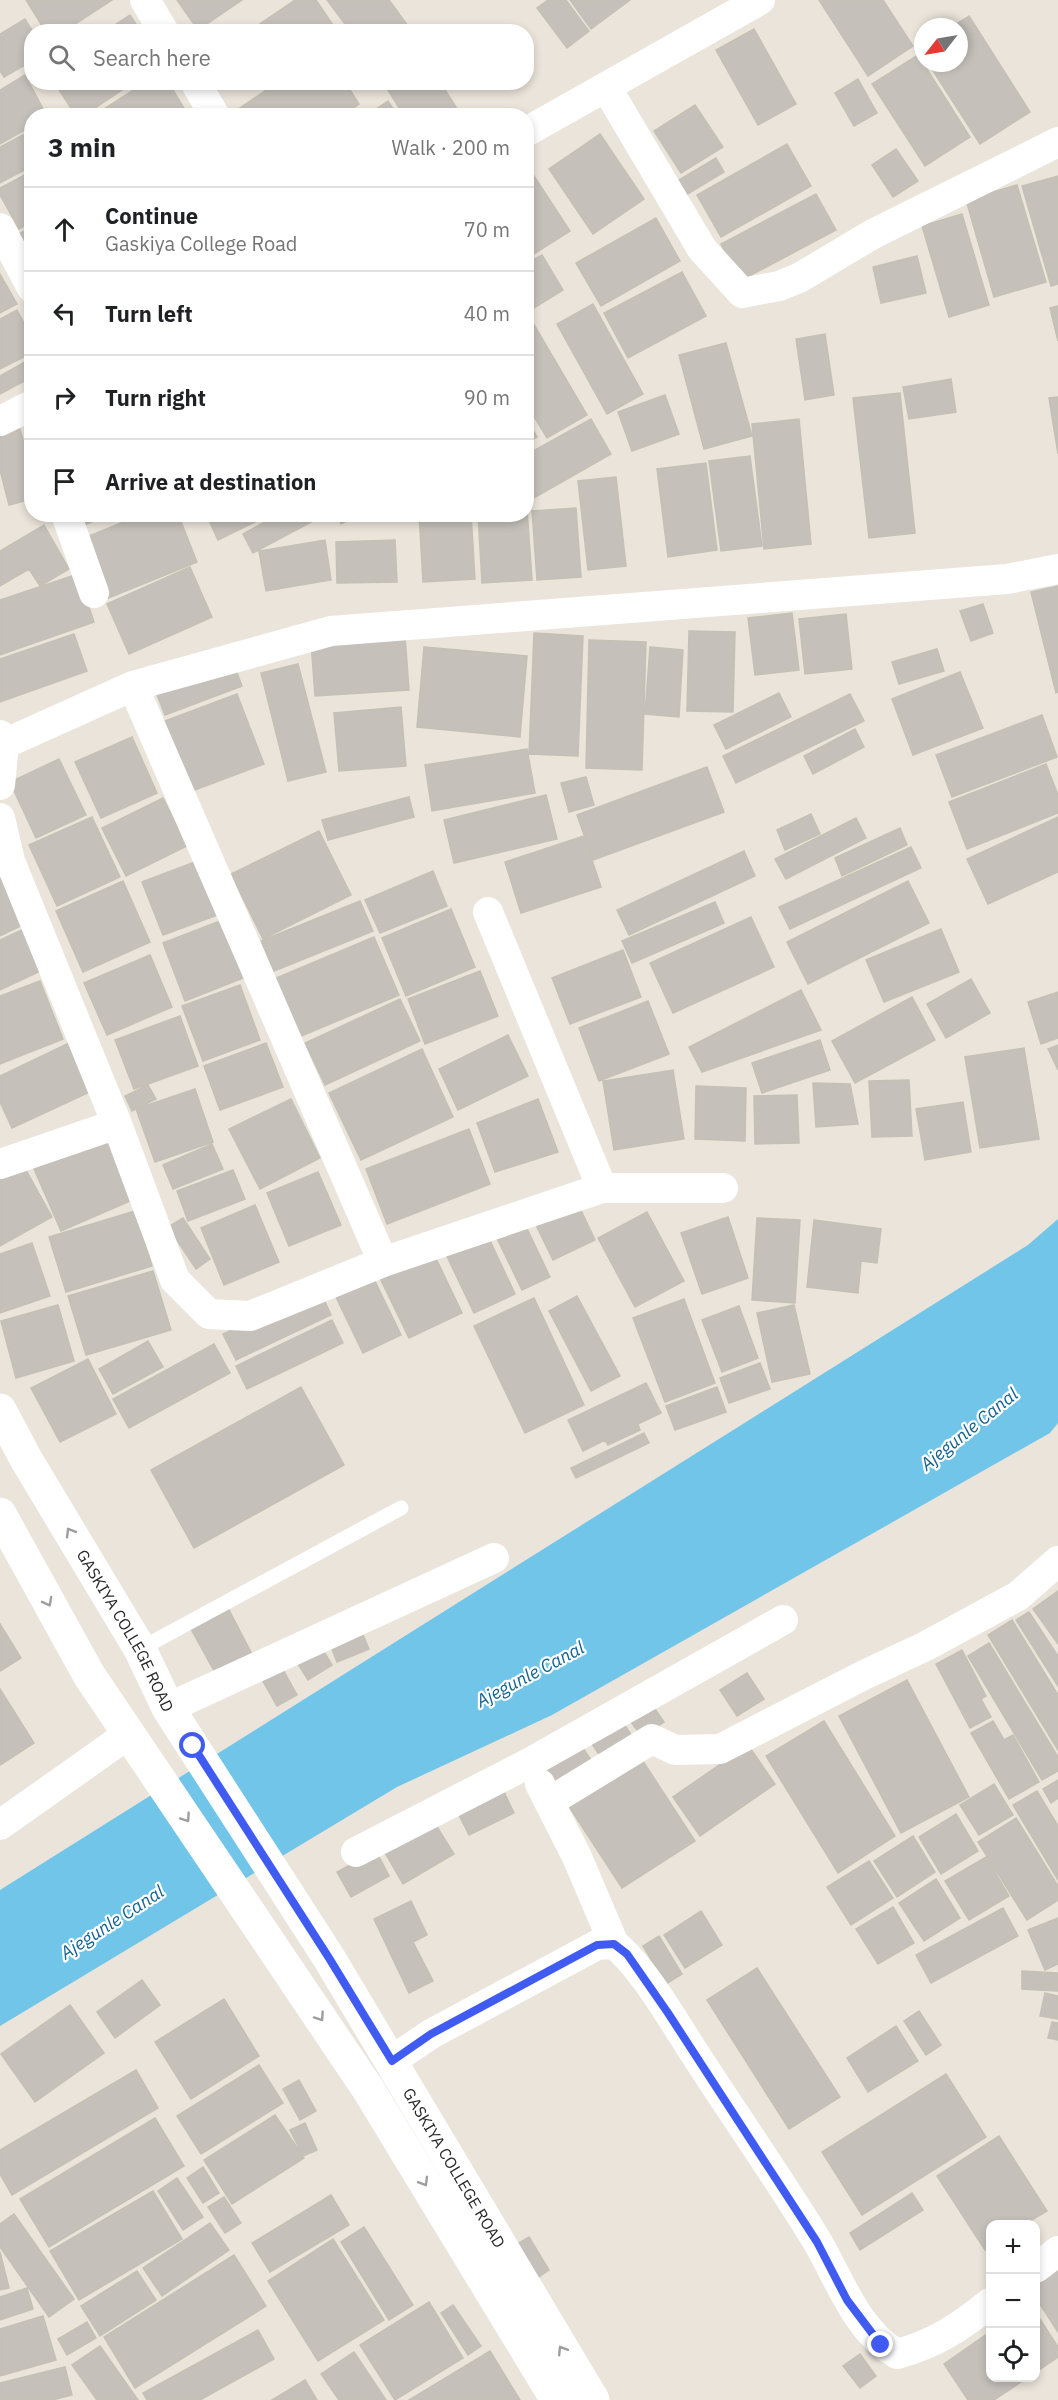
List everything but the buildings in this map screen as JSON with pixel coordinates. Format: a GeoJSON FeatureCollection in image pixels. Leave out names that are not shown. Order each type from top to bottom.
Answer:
{"type":"FeatureCollection","features":[{"type":"Feature","properties":{"kind":"main road","name":"GASKIYA COLLEGE ROAD"},"geometry":{"type":"LineString","coordinates":[[0,1410],[26,1459],[140,1649],[168,1708],[329,1958],[593,2400]]}},
{"type":"Feature","properties":{"kind":"main road","name":"GASKIYA COLLEGE ROAD"},"geometry":{"type":"LineString","coordinates":[[0,1514],[89,1675],[368,2090],[557,2400]]}},
{"type":"Feature","properties":{"kind":"street"},"geometry":{"type":"LineString","coordinates":[[145,0],[159,24]]}},
{"type":"Feature","properties":{"kind":"street"},"geometry":{"type":"LineString","coordinates":[[534,128],[760,0]]}},
{"type":"Feature","properties":{"kind":"street"},"geometry":{"type":"LineString","coordinates":[[606,87],[702,249],[742,293],[779,286],[799,278],[873,234],[1058,142]]}},
{"type":"Feature","properties":{"kind":"street"},"geometry":{"type":"LineString","coordinates":[[200,90],[210,108]]}},
{"type":"Feature","properties":{"kind":"street"},"geometry":{"type":"LineString","coordinates":[[0,228],[24,273]]}},
{"type":"Feature","properties":{"kind":"street"},"geometry":{"type":"LineString","coordinates":[[69,522],[94,593]]}},
{"type":"Feature","properties":{"kind":"street"},"geometry":{"type":"LineString","coordinates":[[0,785],[2,740],[133,686],[331,631],[1007,579],[1058,569]]}},
{"type":"Feature","properties":{"kind":"street"},"geometry":{"type":"LineString","coordinates":[[133,686],[383,1262]]}},
{"type":"Feature","properties":{"kind":"street"},"geometry":{"type":"LineString","coordinates":[[0,818],[10,861],[117,1124],[175,1280],[209,1314],[250,1316],[383,1262],[602,1188],[723,1188]]}},
{"type":"Feature","properties":{"kind":"street"},"geometry":{"type":"LineString","coordinates":[[488,912],[602,1188]]}},
{"type":"Feature","properties":{"kind":"street"},"geometry":{"type":"LineString","coordinates":[[0,1164],[117,1124]]}},
{"type":"Feature","properties":{"kind":"street"},"geometry":{"type":"LineString","coordinates":[[168,1708],[494,1558]]}},
{"type":"Feature","properties":{"kind":"street"},"geometry":{"type":"LineString","coordinates":[[549,1802],[652,1739],[675,1750],[720,1749],[926,1646],[1018,1596],[1058,1561]]}},
{"type":"Feature","properties":{"kind":"street"},"geometry":{"type":"LineString","coordinates":[[356,1852],[530,1763],[783,1620]]}},
{"type":"Feature","properties":{"kind":"street"},"geometry":{"type":"LineString","coordinates":[[0,1824],[130,1733]]}},
{"type":"Feature","properties":{"kind":"street"},"geometry":{"type":"LineString","coordinates":[[530,1763],[577,1857],[614,1944],[627,1954],[668,2013],[817,2242],[847,2300],[881,2345],[897,2354],[920,2348],[954,2331],[986,2306]]}},
{"type":"Feature","properties":{"kind":"street"},"geometry":{"type":"LineString","coordinates":[[392,2061],[431,2034],[597,1945],[614,1944]]}},
{"type":"Feature","properties":{"kind":"street"},"geometry":{"type":"LineString","coordinates":[[1040,2264],[1058,2251]]}},
{"type":"Feature","properties":{"kind":"lane"},"geometry":{"type":"LineString","coordinates":[[140,1649],[400,1508]]}},
{"type":"Feature","properties":{"kind":"water","name":"Ajegunle Canal"},"geometry":{"type":"Polygon","coordinates":[[[1058,1219],[1058,1423],[1050,1433],[552,1715],[397,1787],[0,2026],[0,1890],[1028,1245],[1058,1219]]]}},
{"type":"Feature","properties":{"kind":"route"},"geometry":{"type":"LineString","coordinates":[[193,1746],[392,2061],[431,2034],[597,1945],[614,1944],[627,1954],[817,2242],[847,2300],[881,2345]]}}]}
